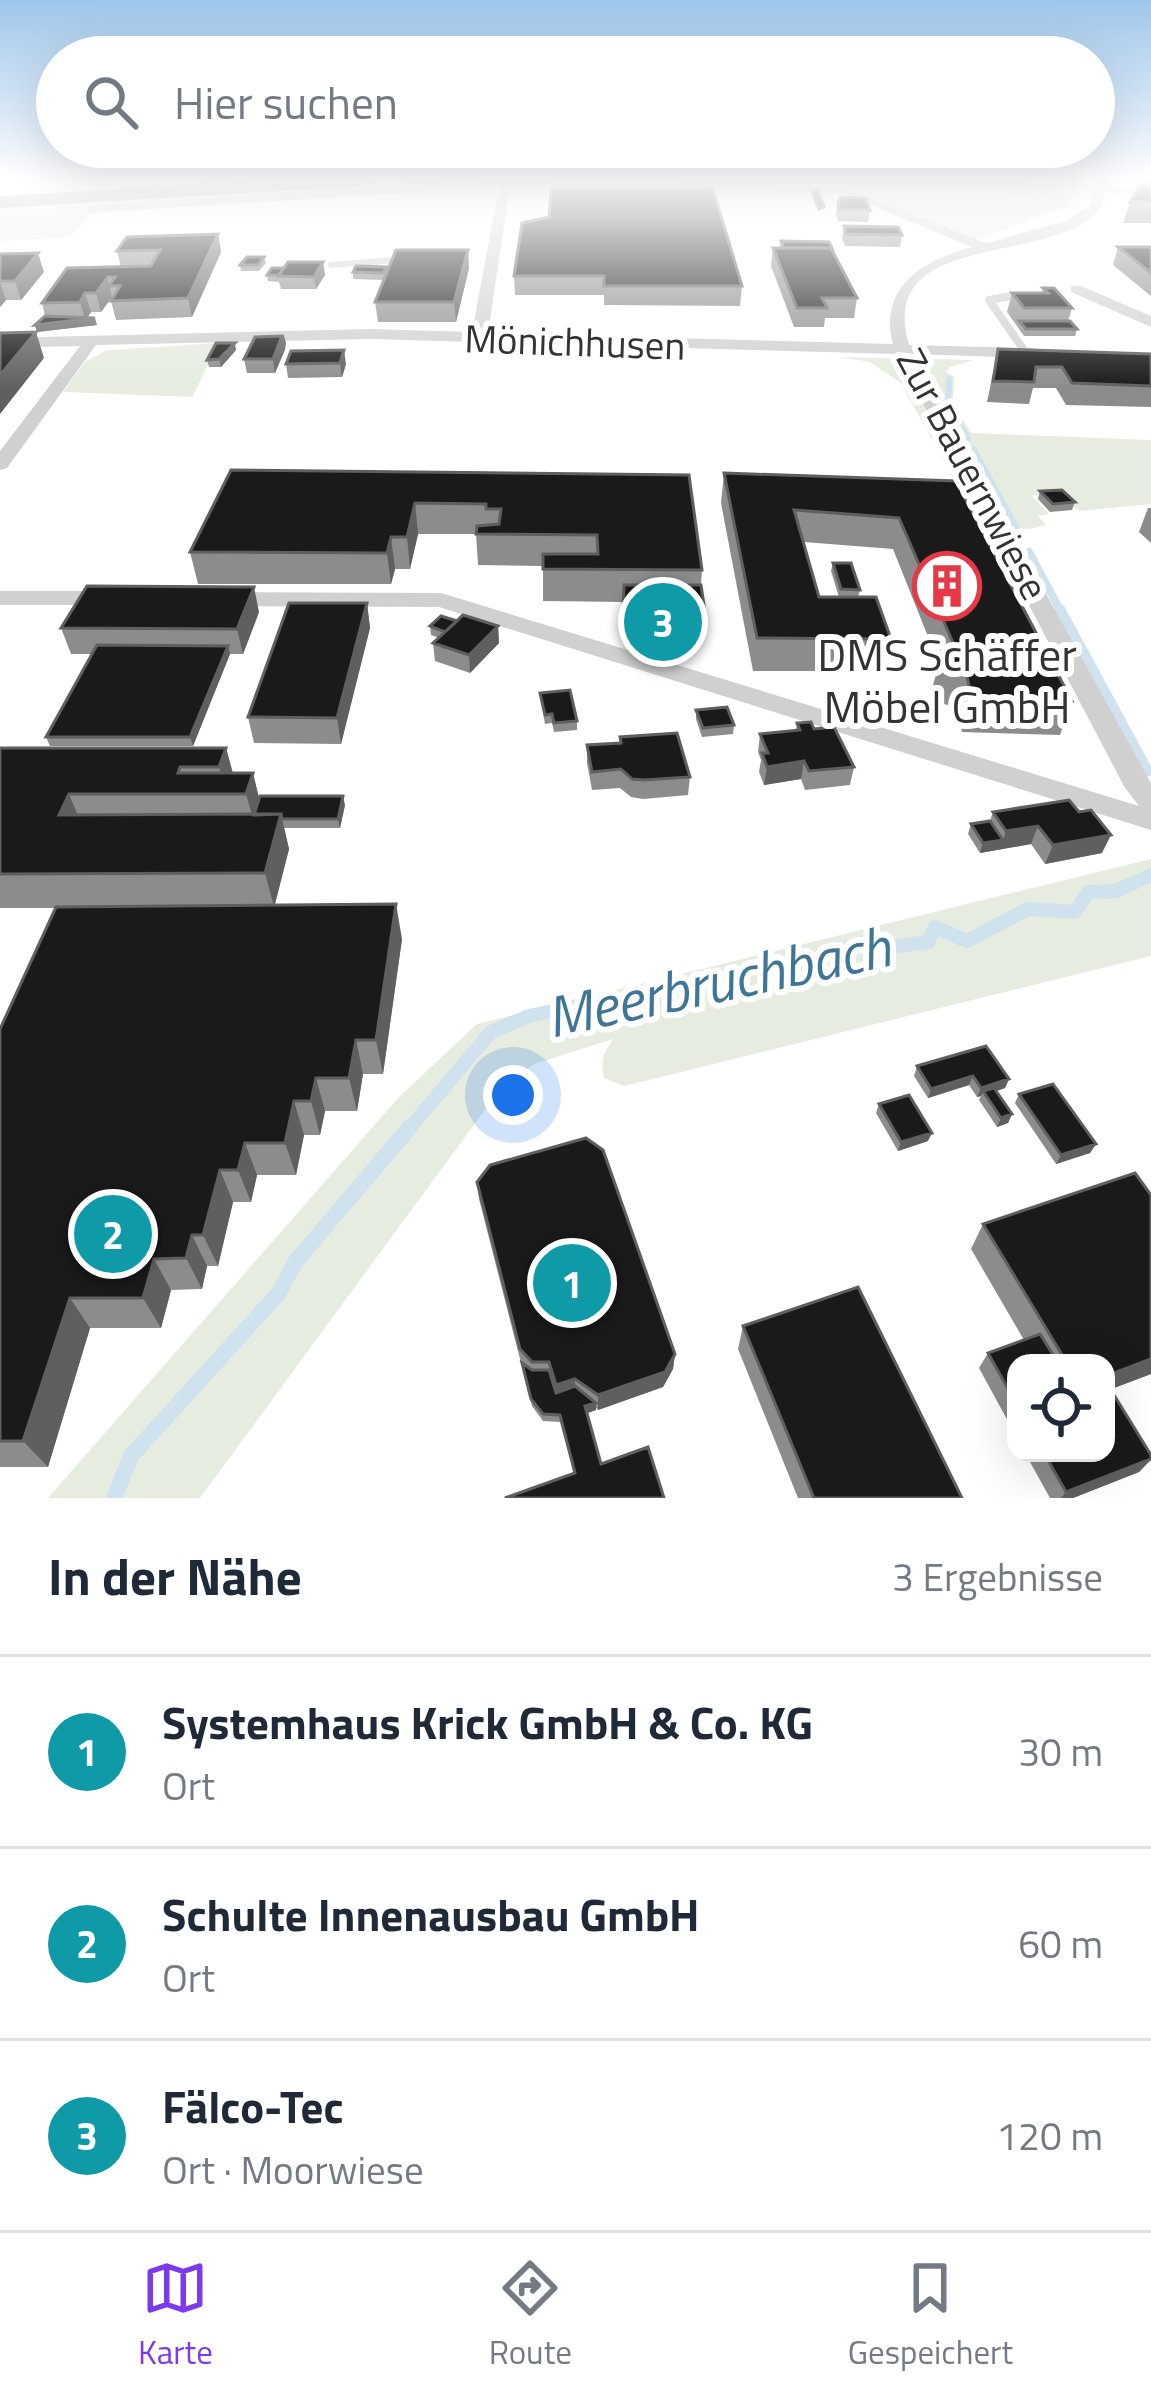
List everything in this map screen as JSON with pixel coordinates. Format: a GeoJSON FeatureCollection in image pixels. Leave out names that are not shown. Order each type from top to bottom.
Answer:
{"type":"FeatureCollection","features":[{"type":"Feature","properties":{"kind":"street"},"geometry":{"type":"LineString","coordinates":[[479,338],[494,250]]}},
{"type":"Feature","properties":{"kind":"street","name":"Zur Bauernwiese"},"geometry":{"type":"LineString","coordinates":[[979,250],[944,260],[914,277],[899,308],[903,352],[1139,788],[1151,801]]}},
{"type":"Feature","properties":{"kind":"street"},"geometry":{"type":"LineString","coordinates":[[1076,289],[1151,322]]}},
{"type":"Feature","properties":{"kind":"street","name":"Mönichhusen"},"geometry":{"type":"LineString","coordinates":[[0,344],[370,334],[1047,353]]}},
{"type":"Feature","properties":{"kind":"street"},"geometry":{"type":"LineString","coordinates":[[0,464],[92,340]]}},
{"type":"Feature","properties":{"kind":"street"},"geometry":{"type":"LineString","coordinates":[[0,598],[139,598]]}},
{"type":"Feature","properties":{"kind":"street"},"geometry":{"type":"LineString","coordinates":[[209,599],[441,600],[1151,820]]}},
{"type":"Feature","properties":{"kind":"lane"},"geometry":{"type":"LineString","coordinates":[[331,265],[428,259]]}},
{"type":"Feature","properties":{"kind":"lane"},"geometry":{"type":"LineString","coordinates":[[471,259],[492,259]]}},
{"type":"Feature","properties":{"kind":"lane"},"geometry":{"type":"LineString","coordinates":[[1012,296],[989,300],[1026,353]]}},
{"type":"Feature","properties":{"kind":"shaded area"},"geometry":{"type":"Polygon","coordinates":[[[219,343],[192,397],[63,392],[85,362],[107,350],[219,343]]]}},
{"type":"Feature","properties":{"kind":"shaded area"},"geometry":{"type":"Polygon","coordinates":[[[840,357],[974,360],[946,372],[954,377],[953,402],[971,433],[1151,440],[1151,504],[1079,511],[1062,496],[1031,495],[1049,514],[1038,516],[1046,525],[1028,529],[1003,525],[993,506],[968,506],[901,383],[870,362],[840,357]]]}},
{"type":"Feature","properties":{"kind":"shaded area"},"geometry":{"type":"Polygon","coordinates":[[[1151,859],[1151,956],[624,1086],[604,1078],[604,1057],[613,1039],[534,1064],[498,1092],[200,1498],[48,1498],[399,1097],[477,1024],[1151,859]]]}},
{"type":"Feature","properties":{"kind":"building"},"geometry":{"type":"Polygon","coordinates":[[[118,250],[211,250],[188,298],[111,301],[120,286],[109,286],[115,277],[108,277],[96,293],[85,293],[80,302],[42,303],[67,268],[151,266],[160,250],[118,250]]]}},
{"type":"Feature","properties":{"kind":"building"},"geometry":{"type":"Polygon","coordinates":[[[396,250],[468,250],[454,302],[375,302],[396,250]]]}},
{"type":"Feature","properties":{"kind":"building"},"geometry":{"type":"Polygon","coordinates":[[[518,250],[731,250],[742,286],[604,286],[604,276],[514,276],[518,250]]]}},
{"type":"Feature","properties":{"kind":"building"},"geometry":{"type":"Polygon","coordinates":[[[774,250],[832,250],[857,298],[822,298],[827,308],[797,308],[774,250]]]}},
{"type":"Feature","properties":{"kind":"building"},"geometry":{"type":"Polygon","coordinates":[[[1122,250],[1151,250],[1151,273],[1122,250]]]}},
{"type":"Feature","properties":{"kind":"building"},"geometry":{"type":"Polygon","coordinates":[[[38,253],[15,281],[0,281],[0,254],[38,253]]]}},
{"type":"Feature","properties":{"kind":"building"},"geometry":{"type":"Polygon","coordinates":[[[247,257],[264,257],[258,265],[240,265],[247,257]]]}},
{"type":"Feature","properties":{"kind":"building"},"geometry":{"type":"Polygon","coordinates":[[[288,262],[323,262],[314,277],[278,276],[288,262]]]}},
{"type":"Feature","properties":{"kind":"building"},"geometry":{"type":"Polygon","coordinates":[[[356,266],[387,267],[383,273],[353,272],[356,266]]]}},
{"type":"Feature","properties":{"kind":"building"},"geometry":{"type":"Polygon","coordinates":[[[1043,288],[1054,288],[1072,308],[1024,308],[1012,293],[1048,293],[1043,288]]]}},
{"type":"Feature","properties":{"kind":"building"},"geometry":{"type":"Polygon","coordinates":[[[45,316],[95,318],[35,325],[45,316]]]}},
{"type":"Feature","properties":{"kind":"building"},"geometry":{"type":"Polygon","coordinates":[[[1019,321],[1070,321],[1077,329],[1026,329],[1019,321]]]}},
{"type":"Feature","properties":{"kind":"building"},"geometry":{"type":"Polygon","coordinates":[[[36,332],[0,375],[0,333],[36,332]]]}},
{"type":"Feature","properties":{"kind":"building"},"geometry":{"type":"Polygon","coordinates":[[[282,336],[273,359],[244,359],[255,337],[282,336]]]}},
{"type":"Feature","properties":{"kind":"building"},"geometry":{"type":"Polygon","coordinates":[[[216,343],[235,343],[219,359],[207,360],[216,343]]]}},
{"type":"Feature","properties":{"kind":"building"},"geometry":{"type":"Polygon","coordinates":[[[998,349],[1151,354],[1151,386],[1072,383],[1062,367],[1036,367],[1034,382],[993,381],[998,349]]]}},
{"type":"Feature","properties":{"kind":"building"},"geometry":{"type":"Polygon","coordinates":[[[344,350],[340,363],[286,364],[291,351],[344,350]]]}},
{"type":"Feature","properties":{"kind":"building"},"geometry":{"type":"Polygon","coordinates":[[[231,470],[689,475],[702,570],[543,569],[543,554],[598,554],[597,535],[476,534],[477,526],[499,524],[501,509],[486,509],[486,504],[415,503],[407,537],[391,537],[387,553],[190,552],[231,470]]]}},
{"type":"Feature","properties":{"kind":"building"},"geometry":{"type":"Polygon","coordinates":[[[724,473],[956,481],[1072,701],[972,698],[966,673],[949,670],[942,652],[957,652],[899,518],[794,510],[819,597],[876,597],[891,639],[757,638],[724,473]]]}},
{"type":"Feature","properties":{"kind":"building"},"geometry":{"type":"Polygon","coordinates":[[[1062,490],[1075,502],[1053,504],[1040,491],[1062,490]]]}},
{"type":"Feature","properties":{"kind":"building"},"geometry":{"type":"Polygon","coordinates":[[[833,563],[851,563],[860,590],[841,589],[833,563]]]}},
{"type":"Feature","properties":{"kind":"building"},"geometry":{"type":"Polygon","coordinates":[[[624,585],[701,585],[705,612],[623,612],[624,585]]]}},
{"type":"Feature","properties":{"kind":"building"},"geometry":{"type":"Polygon","coordinates":[[[87,586],[254,587],[237,629],[61,628],[87,586]]]}},
{"type":"Feature","properties":{"kind":"building"},"geometry":{"type":"Polygon","coordinates":[[[289,603],[367,603],[337,718],[248,717],[289,603]]]}},
{"type":"Feature","properties":{"kind":"building"},"geometry":{"type":"Polygon","coordinates":[[[463,615],[498,626],[469,655],[433,643],[463,615]]]}},
{"type":"Feature","properties":{"kind":"building"},"geometry":{"type":"Polygon","coordinates":[[[441,616],[457,621],[445,632],[430,626],[441,616]]]}},
{"type":"Feature","properties":{"kind":"building"},"geometry":{"type":"Polygon","coordinates":[[[97,645],[228,646],[190,737],[46,737],[97,645]]]}},
{"type":"Feature","properties":{"kind":"building"},"geometry":{"type":"Polygon","coordinates":[[[570,690],[577,721],[554,723],[552,714],[545,715],[540,693],[570,690]]]}},
{"type":"Feature","properties":{"kind":"building"},"geometry":{"type":"Polygon","coordinates":[[[727,707],[734,725],[703,728],[696,710],[727,707]]]}},
{"type":"Feature","properties":{"kind":"building"},"geometry":{"type":"Polygon","coordinates":[[[811,722],[814,729],[834,727],[854,767],[809,771],[804,761],[767,767],[762,753],[768,753],[760,734],[800,730],[797,723],[811,722]]]}},
{"type":"Feature","properties":{"kind":"building"},"geometry":{"type":"Polygon","coordinates":[[[677,733],[690,777],[644,780],[632,779],[621,769],[592,772],[587,745],[677,733]]]}},
{"type":"Feature","properties":{"kind":"building"},"geometry":{"type":"Polygon","coordinates":[[[0,748],[226,748],[219,767],[180,767],[178,773],[253,773],[246,794],[69,794],[59,815],[281,814],[265,873],[0,874],[0,748]]]}},
{"type":"Feature","properties":{"kind":"building"},"geometry":{"type":"Polygon","coordinates":[[[260,796],[343,796],[338,819],[282,819],[281,814],[254,815],[260,796]]]}},
{"type":"Feature","properties":{"kind":"building"},"geometry":{"type":"Polygon","coordinates":[[[1069,800],[1079,812],[1091,810],[1111,835],[1053,845],[1038,826],[1006,831],[993,812],[1069,800]]]}},
{"type":"Feature","properties":{"kind":"building"},"geometry":{"type":"Polygon","coordinates":[[[990,821],[1003,840],[983,843],[971,824],[990,821]]]}},
{"type":"Feature","properties":{"kind":"building"},"geometry":{"type":"Polygon","coordinates":[[[396,904],[376,1040],[356,1040],[349,1078],[316,1078],[311,1101],[294,1101],[285,1143],[245,1143],[238,1170],[220,1170],[203,1235],[192,1235],[186,1258],[154,1259],[143,1298],[70,1298],[23,1441],[0,1441],[0,1029],[56,907],[396,904]]]}},
{"type":"Feature","properties":{"kind":"building"},"geometry":{"type":"Polygon","coordinates":[[[986,1046],[1009,1079],[981,1088],[973,1076],[931,1089],[917,1066],[986,1046]]]}},
{"type":"Feature","properties":{"kind":"building"},"geometry":{"type":"Polygon","coordinates":[[[1053,1084],[1096,1144],[1061,1155],[1019,1094],[1053,1084]]]}},
{"type":"Feature","properties":{"kind":"building"},"geometry":{"type":"Polygon","coordinates":[[[994,1088],[1012,1114],[1001,1118],[983,1091],[994,1088]]]}},
{"type":"Feature","properties":{"kind":"building"},"geometry":{"type":"Polygon","coordinates":[[[909,1095],[932,1133],[901,1142],[879,1104],[909,1095]]]}},
{"type":"Feature","properties":{"kind":"building"},"geometry":{"type":"Polygon","coordinates":[[[586,1138],[603,1150],[675,1354],[665,1372],[598,1395],[575,1379],[556,1385],[549,1362],[532,1362],[520,1349],[477,1182],[490,1165],[586,1138]]]}},
{"type":"Feature","properties":{"kind":"building"},"geometry":{"type":"Polygon","coordinates":[[[1135,1173],[1151,1195],[1151,1359],[1115,1373],[1115,1354],[1062,1354],[983,1224],[1135,1173]]]}},
{"type":"Feature","properties":{"kind":"building"},"geometry":{"type":"Polygon","coordinates":[[[858,1287],[962,1498],[814,1498],[743,1326],[858,1287]]]}},
{"type":"Feature","properties":{"kind":"building"},"geometry":{"type":"Polygon","coordinates":[[[1040,1334],[1052,1354],[1007,1354],[1007,1387],[988,1353],[1040,1334]]]}},
{"type":"Feature","properties":{"kind":"building"},"geometry":{"type":"Polygon","coordinates":[[[522,1363],[532,1370],[549,1370],[556,1393],[575,1386],[596,1403],[585,1406],[601,1464],[648,1447],[664,1498],[505,1498],[575,1473],[560,1415],[543,1414],[531,1399],[522,1363]]]}},
{"type":"Feature","properties":{"kind":"building"},"geometry":{"type":"Polygon","coordinates":[[[1115,1397],[1151,1459],[1066,1492],[1049,1462],[1115,1462],[1115,1397]]]}},
{"type":"Feature","properties":{"kind":"waterway"},"geometry":{"type":"LineString","coordinates":[[948,406],[949,379]]}},
{"type":"Feature","properties":{"kind":"waterway"},"geometry":{"type":"LineString","coordinates":[[954,417],[963,432]]}},
{"type":"Feature","properties":{"kind":"waterway"},"geometry":{"type":"LineString","coordinates":[[961,429],[967,439]]}},
{"type":"Feature","properties":{"kind":"waterway"},"geometry":{"type":"LineString","coordinates":[[973,450],[1016,529]]}},
{"type":"Feature","properties":{"kind":"waterway"},"geometry":{"type":"LineString","coordinates":[[1029,552],[1061,612]]}},
{"type":"Feature","properties":{"kind":"waterway"},"geometry":{"type":"LineString","coordinates":[[1060,609],[1148,771]]}},
{"type":"Feature","properties":{"kind":"waterway","name":"Meerbruchbach"},"geometry":{"type":"LineString","coordinates":[[408,1130],[491,1032],[529,1016],[609,999],[631,1003],[682,992],[701,981],[716,981],[751,967],[795,972],[829,966],[849,947],[869,941],[890,947],[928,942],[935,927],[967,941],[1028,909],[1075,912],[1088,892],[1116,891],[1151,875]]}},
{"type":"Feature","properties":{"kind":"waterway","name":"Meerbruchbach"},"geometry":{"type":"LineString","coordinates":[[114,1498],[131,1456],[278,1294],[296,1261],[410,1127]]}},
{"type":"Feature","properties":{"kind":"place","name":"DMS Schäffer Möbel GmbH"},"geometry":{"type":"Point","coordinates":[947,586]}},
{"type":"Feature","properties":{"kind":"place","name":"Fälco-Tec"},"geometry":{"type":"Point","coordinates":[663,622]}},
{"type":"Feature","properties":{"kind":"place","name":"Schulte Innenausbau GmbH"},"geometry":{"type":"Point","coordinates":[113,1234]}},
{"type":"Feature","properties":{"kind":"place","name":"Systemhaus Krick GmbH & Co. KG"},"geometry":{"type":"Point","coordinates":[572,1283]}}]}
